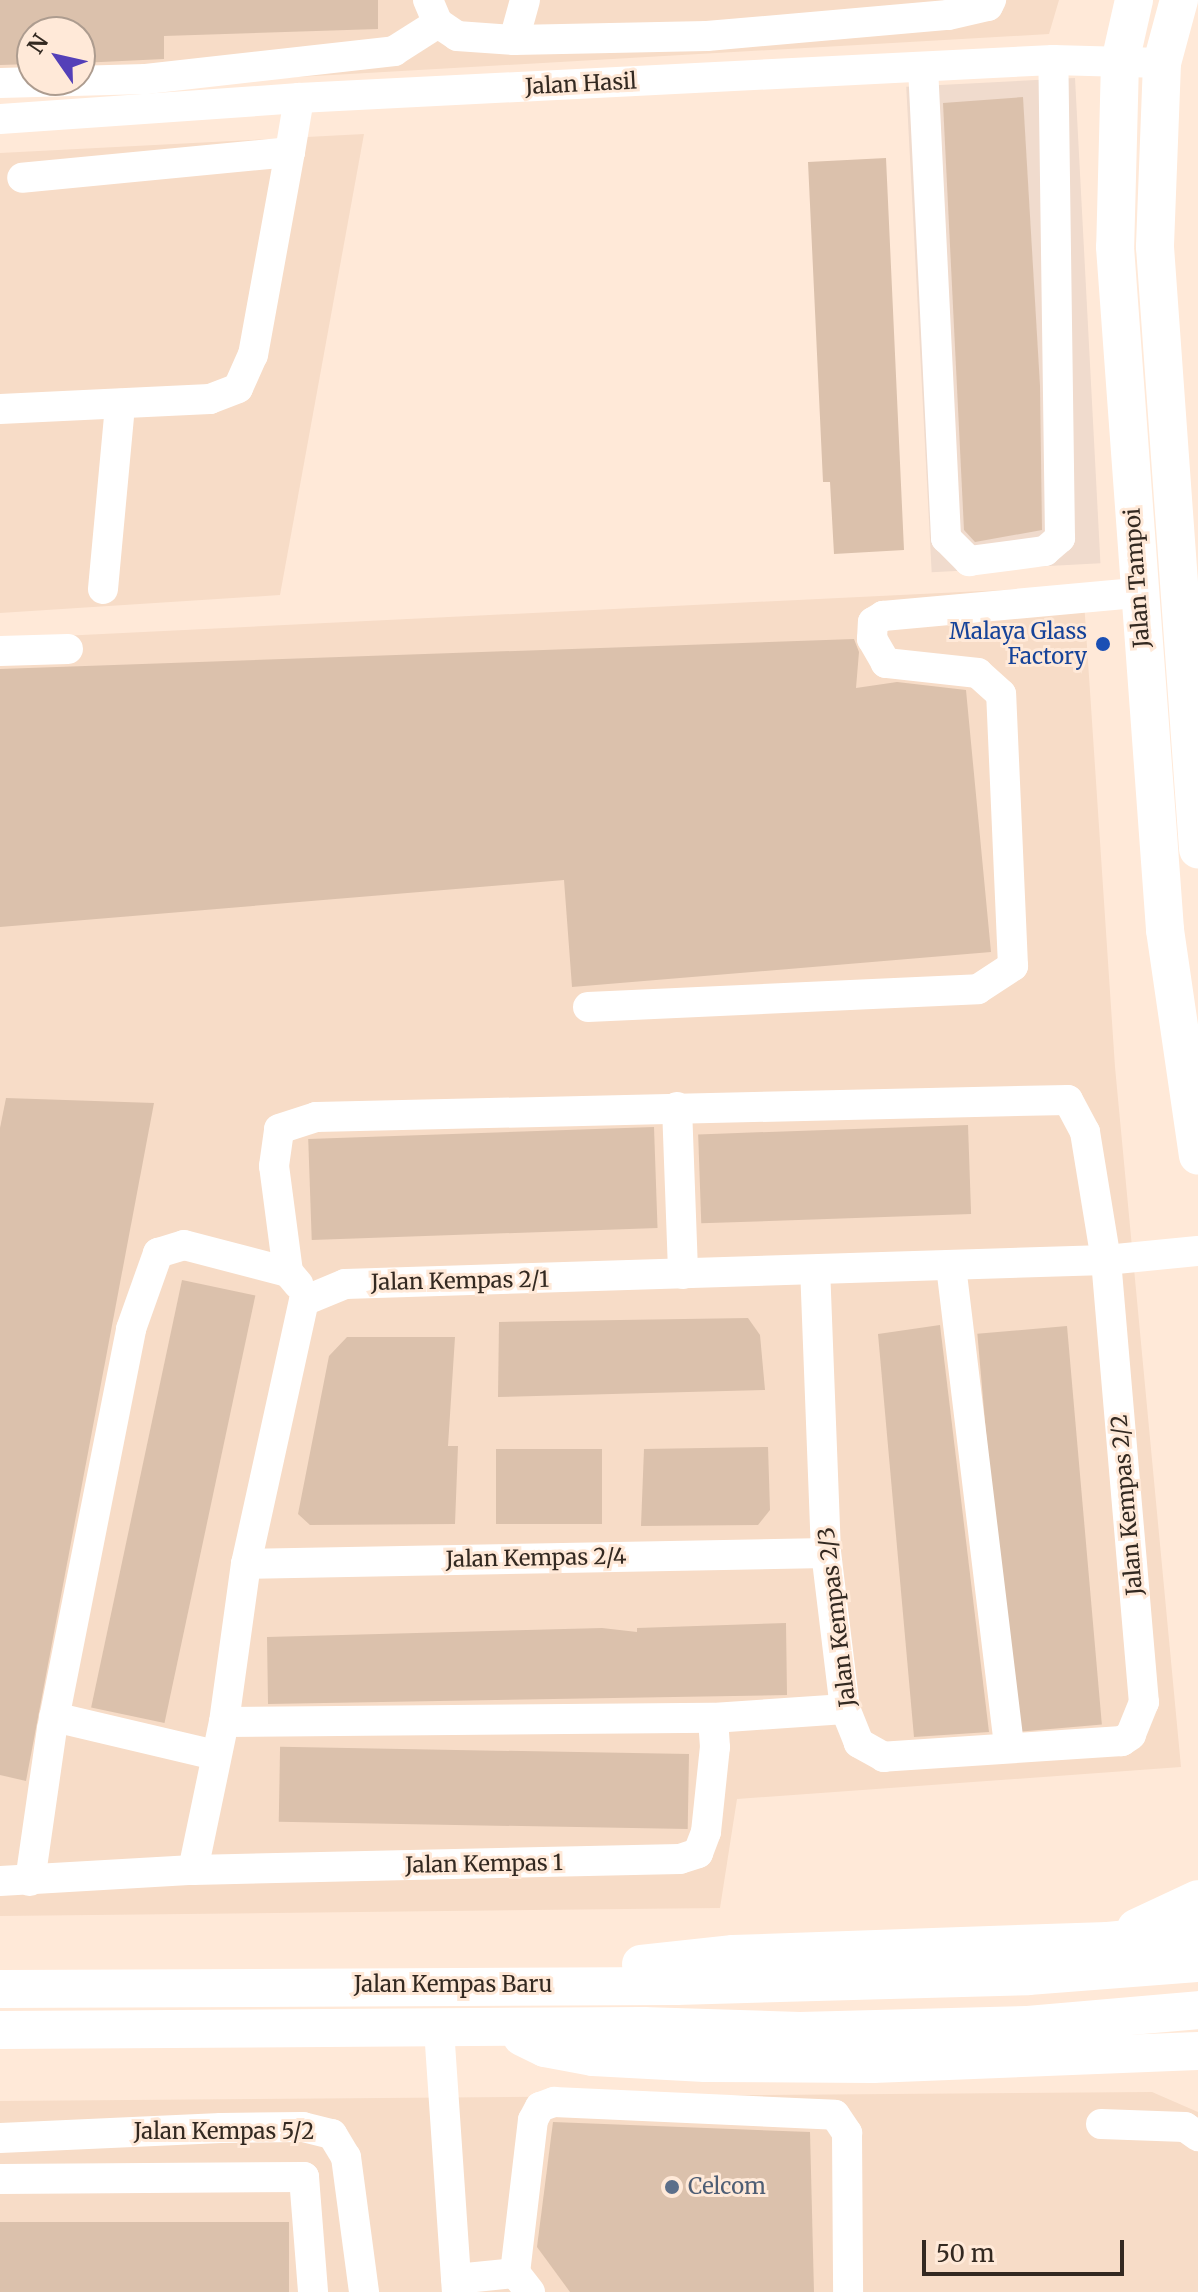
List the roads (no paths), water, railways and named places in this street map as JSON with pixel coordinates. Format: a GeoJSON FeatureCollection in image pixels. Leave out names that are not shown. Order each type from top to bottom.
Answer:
{"type":"FeatureCollection","features":[{"type":"Feature","properties":{"kind":"main road","name":"Jalan Tampoi"},"geometry":{"type":"LineString","coordinates":[[1134,0],[1120,62],[1115,247],[1165,930],[1198,1156]]}},
{"type":"Feature","properties":{"kind":"main road","name":"Jalan Tampoi"},"geometry":{"type":"LineString","coordinates":[[1179,0],[1162,63],[1155,247],[1198,849]]}},
{"type":"Feature","properties":{"kind":"main road"},"geometry":{"type":"LineString","coordinates":[[463,1984],[733,1954],[1108,1941],[1195,1933]]}},
{"type":"Feature","properties":{"kind":"main road","name":"Jalan Kempas Baru"},"geometry":{"type":"LineString","coordinates":[[0,1989],[905,1979],[1195,1933]]}},
{"type":"Feature","properties":{"kind":"main road","name":"Jalan Kempas Baru"},"geometry":{"type":"LineString","coordinates":[[0,2030],[891,2028],[1028,2025],[1198,2010]]}},
{"type":"Feature","properties":{"kind":"main road"},"geometry":{"type":"LineString","coordinates":[[502,2027],[545,2048],[593,2057],[705,2063],[1103,2056],[1158,2064],[1193,2053]]}},
{"type":"Feature","properties":{"kind":"street"},"geometry":{"type":"LineString","coordinates":[[514,40],[525,0]]}},
{"type":"Feature","properties":{"kind":"street"},"geometry":{"type":"LineString","coordinates":[[0,83],[146,79],[394,51],[433,12],[457,36],[514,40],[722,35],[948,15],[988,6],[991,0]]}},
{"type":"Feature","properties":{"kind":"street"},"geometry":{"type":"LineString","coordinates":[[923,67],[946,538],[955,552],[969,561],[1045,551],[1060,538],[1053,60]]}},
{"type":"Feature","properties":{"kind":"street","name":"Jalan Hasil"},"geometry":{"type":"LineString","coordinates":[[0,119],[299,98],[1053,60],[1162,63]]}},
{"type":"Feature","properties":{"kind":"street"},"geometry":{"type":"LineString","coordinates":[[0,409],[210,399],[238,388],[253,355],[299,98]]}},
{"type":"Feature","properties":{"kind":"street"},"geometry":{"type":"LineString","coordinates":[[22,178],[290,152]]}},
{"type":"Feature","properties":{"kind":"street"},"geometry":{"type":"LineString","coordinates":[[103,589],[120,404]]}},
{"type":"Feature","properties":{"kind":"street"},"geometry":{"type":"LineString","coordinates":[[588,1007],[978,989],[1013,966],[1001,694],[978,673],[886,663],[872,639],[873,622],[883,616],[1138,593]]}},
{"type":"Feature","properties":{"kind":"street"},"geometry":{"type":"LineString","coordinates":[[0,651],[68,649]]}},
{"type":"Feature","properties":{"kind":"street","name":"Jalan Kempas 2/2"},"geometry":{"type":"LineString","coordinates":[[677,1107],[1068,1100],[1085,1132],[1106,1260],[1144,1702],[1140,1724],[1122,1741]]}},
{"type":"Feature","properties":{"kind":"street"},"geometry":{"type":"LineString","coordinates":[[193,1870],[224,1722],[246,1564],[304,1301],[288,1272],[274,1166],[279,1129],[316,1117],[677,1107],[683,1274]]}},
{"type":"Feature","properties":{"kind":"street"},"geometry":{"type":"LineString","coordinates":[[15,1881],[54,1717],[131,1329],[158,1253],[184,1245],[288,1272]]}},
{"type":"Feature","properties":{"kind":"street","name":"Jalan Kempas 2/1"},"geometry":{"type":"LineString","coordinates":[[304,1301],[345,1284],[951,1266],[1106,1260],[1198,1251]]}},
{"type":"Feature","properties":{"kind":"street"},"geometry":{"type":"LineString","coordinates":[[951,1266],[1009,1748]]}},
{"type":"Feature","properties":{"kind":"street","name":"Jalan Kempas 2/3"},"geometry":{"type":"LineString","coordinates":[[815,1271],[826,1553],[845,1709],[859,1743],[884,1757],[1122,1741]]}},
{"type":"Feature","properties":{"kind":"street","name":"Jalan Kempas 2/4"},"geometry":{"type":"LineString","coordinates":[[246,1564],[826,1553]]}},
{"type":"Feature","properties":{"kind":"street"},"geometry":{"type":"LineString","coordinates":[[224,1722],[713,1718],[845,1709]]}},
{"type":"Feature","properties":{"kind":"street"},"geometry":{"type":"LineString","coordinates":[[54,1717],[215,1755]]}},
{"type":"Feature","properties":{"kind":"street","name":"Jalan Kempas 1"},"geometry":{"type":"LineString","coordinates":[[15,1881],[193,1870],[680,1859],[698,1853],[706,1832],[715,1747],[713,1718]]}},
{"type":"Feature","properties":{"kind":"street"},"geometry":{"type":"LineString","coordinates":[[439,2029],[456,2286],[523,2283],[533,2120],[547,2103],[828,2114],[841,2119],[847,2133],[848,2292]]}},
{"type":"Feature","properties":{"kind":"street"},"geometry":{"type":"LineString","coordinates":[[1101,2124],[1185,2127],[1198,2136]]}},
{"type":"Feature","properties":{"kind":"street","name":"Jalan Kempas 5/2"},"geometry":{"type":"LineString","coordinates":[[0,2138],[303,2127],[332,2134],[346,2157],[364,2292]]}},
{"type":"Feature","properties":{"kind":"street"},"geometry":{"type":"LineString","coordinates":[[0,2179],[304,2177],[313,2292]]}},
{"type":"Feature","properties":{"kind":"place","name":"Malaya Glass Factory"},"geometry":{"type":"Point","coordinates":[1103,644]}},
{"type":"Feature","properties":{"kind":"place","name":"Celcom"},"geometry":{"type":"Point","coordinates":[672,2187]}}]}
